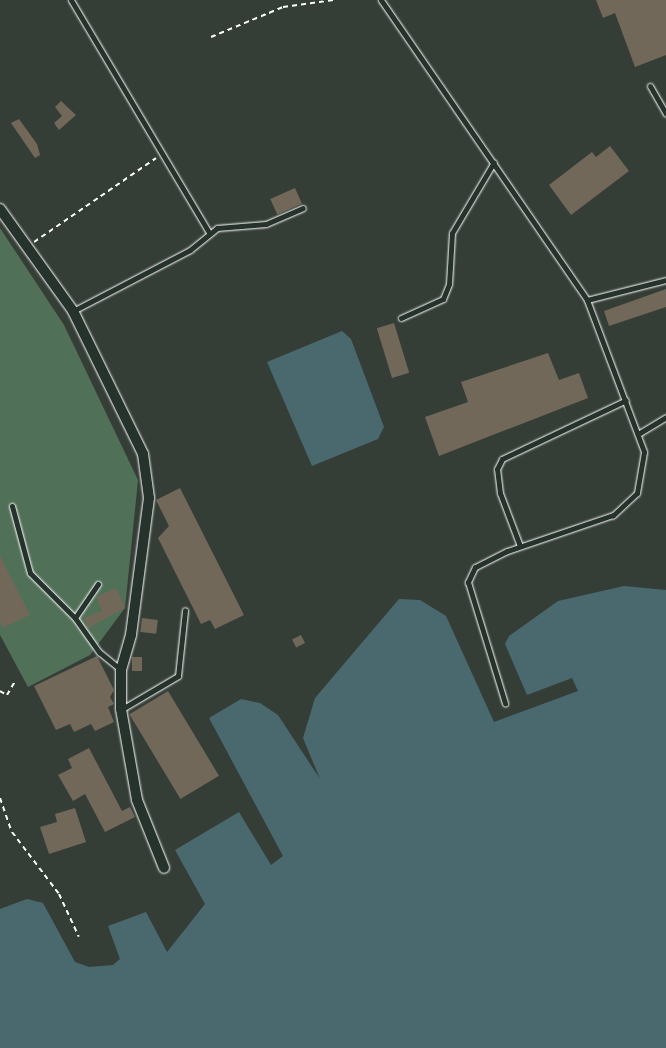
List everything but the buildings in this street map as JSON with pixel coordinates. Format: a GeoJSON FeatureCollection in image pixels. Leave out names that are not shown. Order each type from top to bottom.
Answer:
{"type":"FeatureCollection","features":[{"type":"Feature","properties":{"kind":"street"},"geometry":{"type":"LineString","coordinates":[[0,208],[74,311],[127,416],[148,474],[131,636],[121,670],[121,709],[137,800],[164,868]]}},
{"type":"Feature","properties":{"kind":"lane"},"geometry":{"type":"LineString","coordinates":[[71,0],[208,232]]}},
{"type":"Feature","properties":{"kind":"lane"},"geometry":{"type":"LineString","coordinates":[[381,0],[587,300],[644,452],[637,493],[614,515],[520,546],[476,567],[468,582],[505,703]]}},
{"type":"Feature","properties":{"kind":"lane"},"geometry":{"type":"LineString","coordinates":[[650,86],[666,114]]}},
{"type":"Feature","properties":{"kind":"lane"},"geometry":{"type":"LineString","coordinates":[[401,318],[443,299],[449,284],[452,233],[494,162]]}},
{"type":"Feature","properties":{"kind":"lane"},"geometry":{"type":"LineString","coordinates":[[74,311],[190,250],[208,232],[266,224],[303,208]]}},
{"type":"Feature","properties":{"kind":"lane"},"geometry":{"type":"LineString","coordinates":[[587,300],[666,280]]}},
{"type":"Feature","properties":{"kind":"lane"},"geometry":{"type":"LineString","coordinates":[[520,546],[500,493],[498,469],[502,459],[626,400]]}},
{"type":"Feature","properties":{"kind":"lane"},"geometry":{"type":"LineString","coordinates":[[638,434],[666,417]]}},
{"type":"Feature","properties":{"kind":"lane"},"geometry":{"type":"LineString","coordinates":[[12,506],[30,573],[75,618],[99,652],[121,670]]}},
{"type":"Feature","properties":{"kind":"lane"},"geometry":{"type":"LineString","coordinates":[[75,618],[98,584]]}},
{"type":"Feature","properties":{"kind":"lane"},"geometry":{"type":"LineString","coordinates":[[121,709],[178,676],[185,610]]}},
{"type":"Feature","properties":{"kind":"path"},"geometry":{"type":"LineString","coordinates":[[211,37],[284,7],[334,0]]}},
{"type":"Feature","properties":{"kind":"path"},"geometry":{"type":"LineString","coordinates":[[28,247],[162,154]]}},
{"type":"Feature","properties":{"kind":"path"},"geometry":{"type":"LineString","coordinates":[[0,691],[7,695],[15,681]]}},
{"type":"Feature","properties":{"kind":"path"},"geometry":{"type":"LineString","coordinates":[[0,798],[12,832],[59,894],[79,937]]}},
{"type":"Feature","properties":{"kind":"green space"},"geometry":{"type":"Polygon","coordinates":[[[0,228],[64,325],[138,480],[125,608],[90,655],[28,687],[0,635],[0,228]]]}},
{"type":"Feature","properties":{"kind":"water"},"geometry":{"type":"Polygon","coordinates":[[[342,331],[351,339],[384,427],[378,439],[312,466],[267,362],[342,331]]]}},
{"type":"Feature","properties":{"kind":"water"},"geometry":{"type":"Polygon","coordinates":[[[624,586],[666,590],[666,1048],[0,1048],[0,909],[27,899],[43,903],[75,962],[89,967],[113,965],[120,959],[108,926],[146,912],[167,952],[205,904],[175,850],[239,812],[271,865],[283,856],[209,718],[241,699],[260,703],[278,715],[320,779],[303,738],[315,698],[399,599],[420,600],[446,616],[494,722],[578,691],[572,678],[527,695],[505,644],[509,636],[558,601],[624,586]]]}}]}
